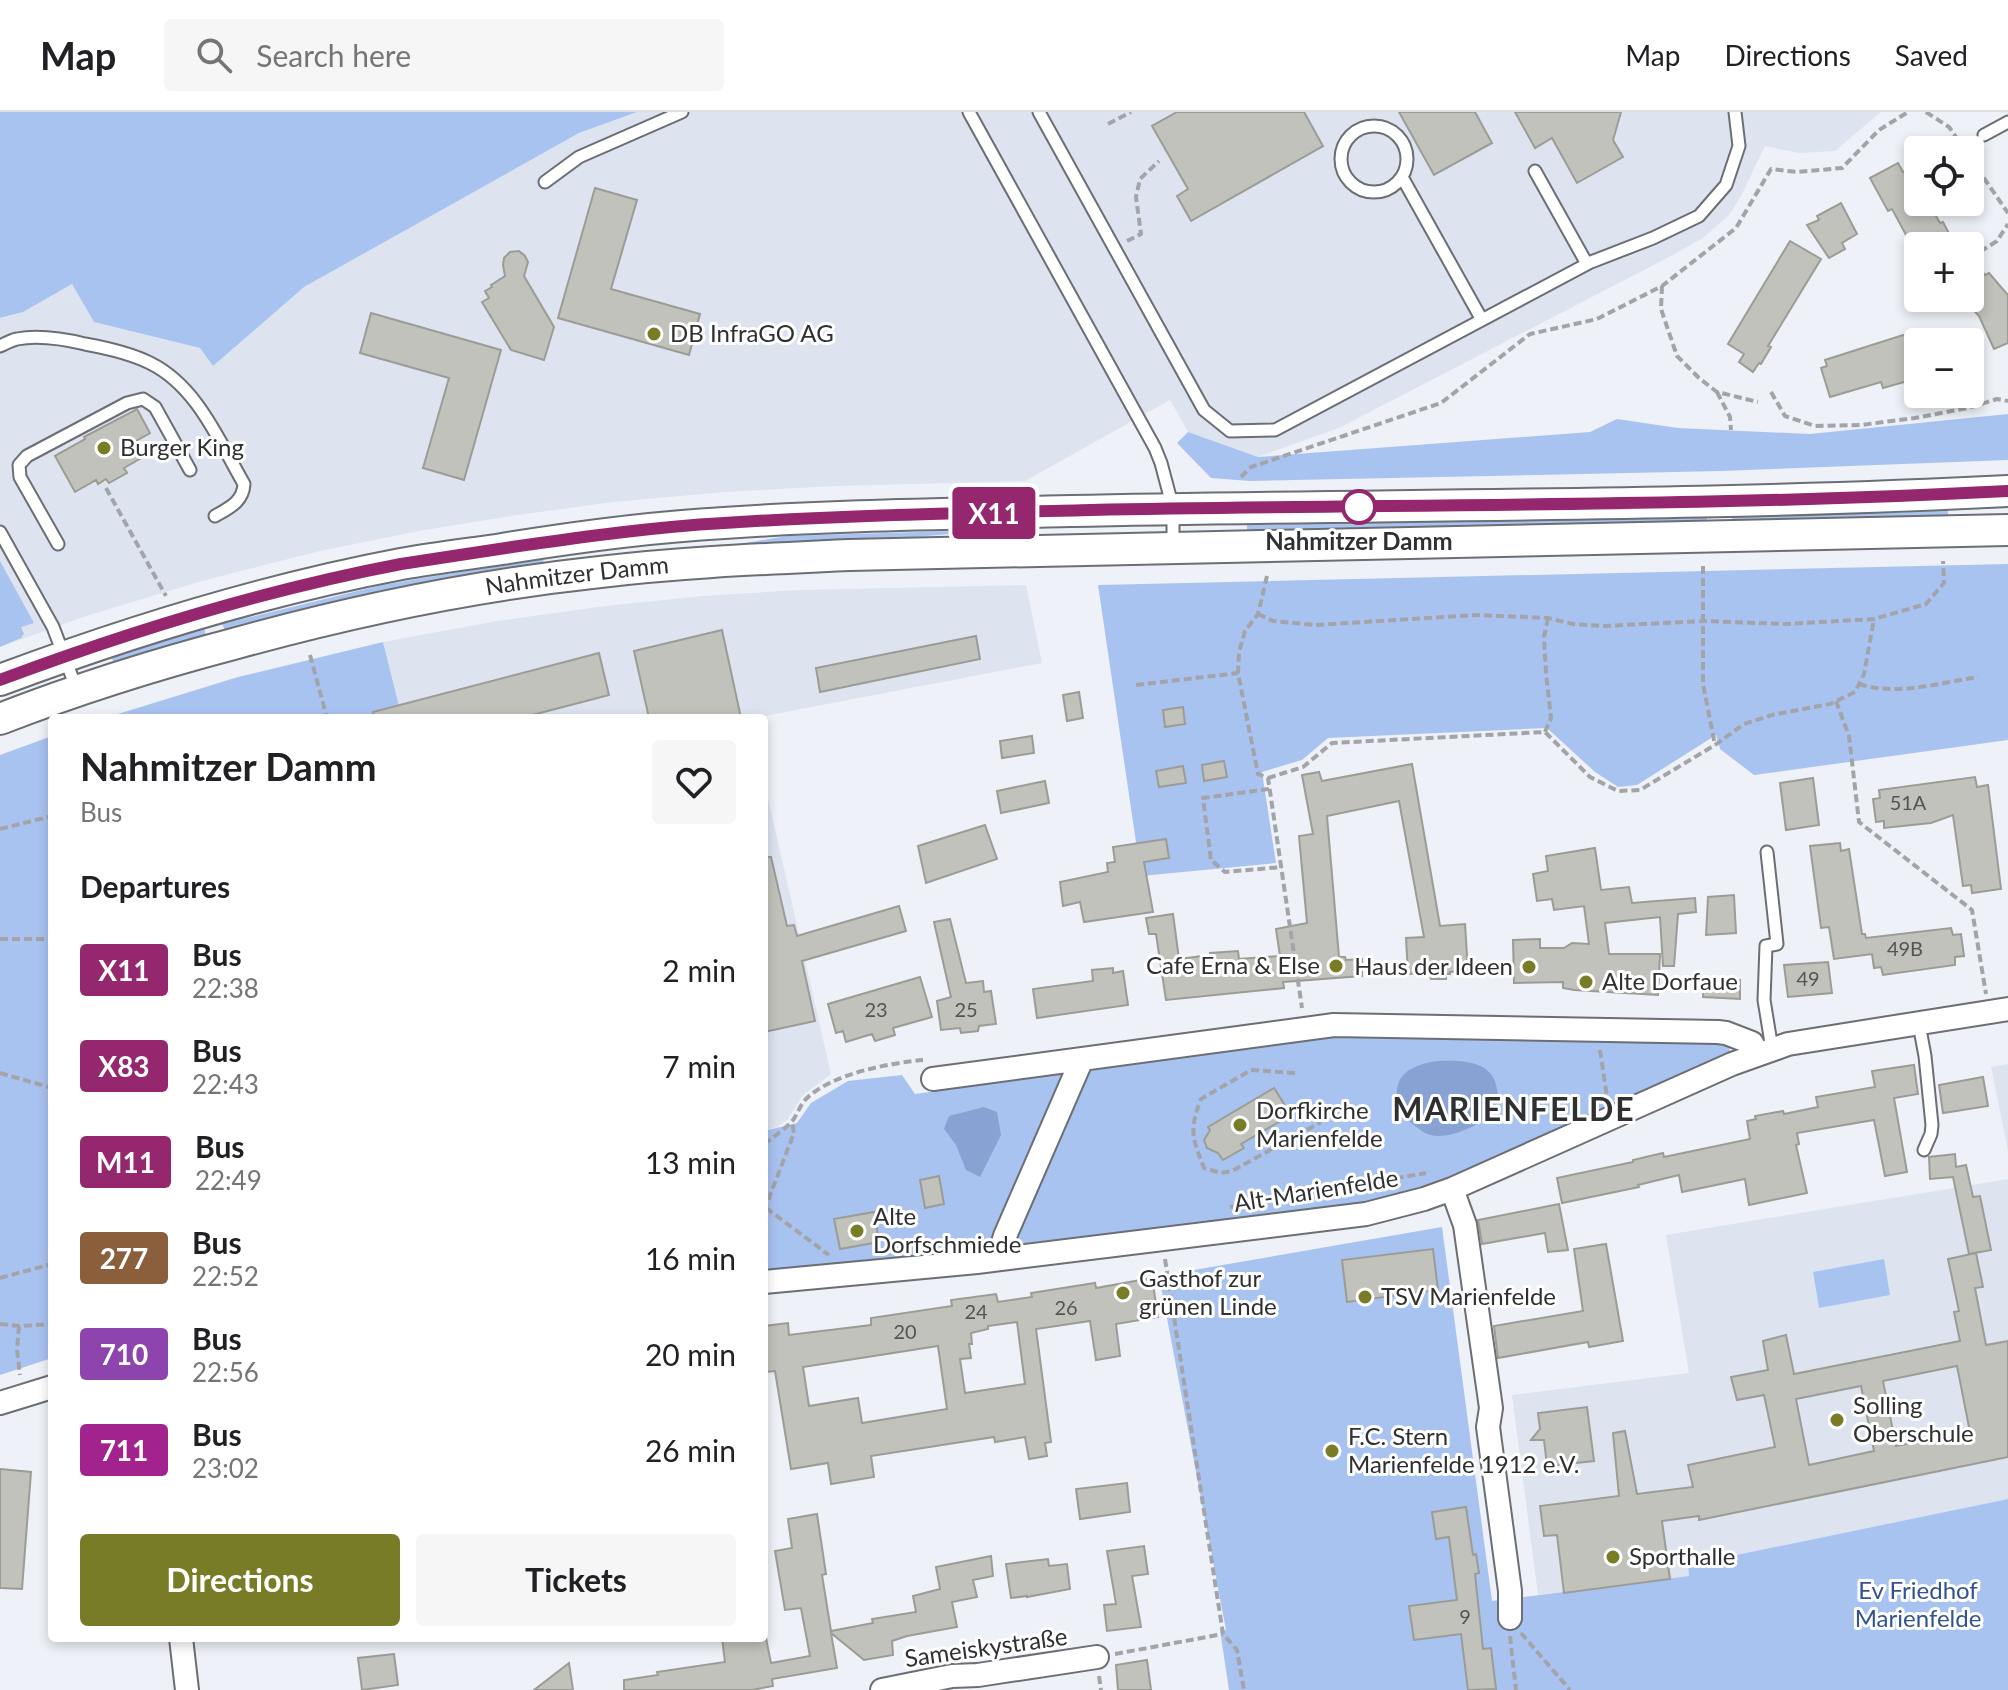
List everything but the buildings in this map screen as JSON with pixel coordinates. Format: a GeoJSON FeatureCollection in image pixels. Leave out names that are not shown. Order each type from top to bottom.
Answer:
{"type":"FeatureCollection","features":[{"type":"Feature","properties":{"kind":"main road","name":"Nahmitzer Damm"},"geometry":{"type":"LineString","coordinates":[[0,719],[197,653],[311,623],[455,593],[600,572],[834,555],[1173,547],[1969,512],[2008,491]]}},
{"type":"Feature","properties":{"kind":"main road","name":"Nahmitzer Damm"},"geometry":{"type":"LineString","coordinates":[[0,680],[181,618],[297,587],[403,564],[597,535],[721,523],[1173,508],[1641,504],[1888,497],[1969,512],[2008,530]]}},
{"type":"Feature","properties":{"kind":"street","name":"Alt-Marienfelde"},"geometry":{"type":"LineString","coordinates":[[768,1282],[998,1259],[1366,1214],[1452,1189],[1788,1044],[1998,1010]]}},
{"type":"Feature","properties":{"kind":"street"},"geometry":{"type":"LineString","coordinates":[[930,1069],[1082,1059],[1334,1025],[1718,1032],[1752,1043],[1764,1052]]}},
{"type":"Feature","properties":{"kind":"street"},"geometry":{"type":"LineString","coordinates":[[998,1259],[1005,1236],[1082,1059]]}},
{"type":"Feature","properties":{"kind":"street"},"geometry":{"type":"LineString","coordinates":[[1452,1189],[1465,1225],[1491,1408],[1488,1427],[1510,1591],[1510,1618]]}},
{"type":"Feature","properties":{"kind":"street"},"geometry":{"type":"LineString","coordinates":[[0,1403],[48,1388]]}},
{"type":"Feature","properties":{"kind":"street"},"geometry":{"type":"LineString","coordinates":[[181,1642],[187,1690]]}},
{"type":"Feature","properties":{"kind":"street","name":"Sameiskystraße"},"geometry":{"type":"LineString","coordinates":[[882,1690],[952,1676],[1097,1657]]}},
{"type":"Feature","properties":{"kind":"lane"},"geometry":{"type":"LineString","coordinates":[[545,182],[579,157],[682,112]]}},
{"type":"Feature","properties":{"kind":"lane"},"geometry":{"type":"LineString","coordinates":[[969,112],[1155,448],[1173,508],[1173,547]]}},
{"type":"Feature","properties":{"kind":"lane"},"geometry":{"type":"LineString","coordinates":[[1039,112],[1204,410],[1230,431],[1275,430],[1587,264],[1699,216],[1726,185],[1739,146],[1735,112]]}},
{"type":"Feature","properties":{"kind":"lane"},"geometry":{"type":"LineString","coordinates":[[1984,135],[2008,122]]}},
{"type":"Feature","properties":{"kind":"lane"},"geometry":{"type":"LineString","coordinates":[[1380,127],[1390,131],[1399,137],[1407,157],[1402,177],[1384,191],[1363,191],[1353,185],[1341,167],[1344,145],[1359,130],[1380,127]]}},
{"type":"Feature","properties":{"kind":"lane"},"geometry":{"type":"LineString","coordinates":[[1535,171],[1587,264]]}},
{"type":"Feature","properties":{"kind":"lane"},"geometry":{"type":"LineString","coordinates":[[1402,177],[1482,320]]}},
{"type":"Feature","properties":{"kind":"lane"},"geometry":{"type":"LineString","coordinates":[[0,346],[16,339],[76,342],[131,355],[168,374],[199,406],[244,484],[243,493],[235,504],[215,516]]}},
{"type":"Feature","properties":{"kind":"lane"},"geometry":{"type":"LineString","coordinates":[[58,544],[20,477],[19,465],[27,456],[127,403],[143,399],[155,407],[190,470]]}},
{"type":"Feature","properties":{"kind":"lane"},"geometry":{"type":"LineString","coordinates":[[0,532],[53,627],[77,691]]}},
{"type":"Feature","properties":{"kind":"lane"},"geometry":{"type":"LineString","coordinates":[[1764,1052],[1766,946],[1777,944],[1767,852]]}},
{"type":"Feature","properties":{"kind":"lane"},"geometry":{"type":"LineString","coordinates":[[1919,1024],[1932,1125],[1924,1150]]}},
{"type":"Feature","properties":{"kind":"path"},"geometry":{"type":"LineString","coordinates":[[1108,124],[1131,112]]}},
{"type":"Feature","properties":{"kind":"path"},"geometry":{"type":"LineString","coordinates":[[1241,477],[1251,467],[1441,403],[1530,334],[1597,319],[1662,286],[1736,228],[1771,169],[1797,172],[1842,168],[1879,130],[1908,112]]}},
{"type":"Feature","properties":{"kind":"path"},"geometry":{"type":"LineString","coordinates":[[1926,112],[1949,127],[1955,136]]}},
{"type":"Feature","properties":{"kind":"path"},"geometry":{"type":"LineString","coordinates":[[1116,248],[1141,234],[1136,197],[1140,179],[1159,161]]}},
{"type":"Feature","properties":{"kind":"path"},"geometry":{"type":"LineString","coordinates":[[1984,178],[2008,213]]}},
{"type":"Feature","properties":{"kind":"path"},"geometry":{"type":"LineString","coordinates":[[1984,249],[1997,241],[2008,224]]}},
{"type":"Feature","properties":{"kind":"path"},"geometry":{"type":"LineString","coordinates":[[1662,286],[1661,309],[1677,356],[1717,392],[1758,402]]}},
{"type":"Feature","properties":{"kind":"path"},"geometry":{"type":"LineString","coordinates":[[1717,392],[1730,417],[1731,430]]}},
{"type":"Feature","properties":{"kind":"path"},"geometry":{"type":"LineString","coordinates":[[1771,392],[1785,416],[1815,426],[1861,425],[1968,408],[1997,399],[2008,401]]}},
{"type":"Feature","properties":{"kind":"path"},"geometry":{"type":"LineString","coordinates":[[106,488],[166,596]]}},
{"type":"Feature","properties":{"kind":"path"},"geometry":{"type":"LineString","coordinates":[[1258,614],[1273,621],[1316,625],[1477,615],[1548,618],[1573,624],[1604,626],[1704,621],[1785,624],[1874,619],[1926,604],[1944,583],[1943,561]]}},
{"type":"Feature","properties":{"kind":"path"},"geometry":{"type":"LineString","coordinates":[[1703,566],[1703,684],[1715,745]]}},
{"type":"Feature","properties":{"kind":"path"},"geometry":{"type":"LineString","coordinates":[[1267,576],[1258,614],[1245,631],[1239,652],[1238,673],[1258,774],[1268,778],[1303,767],[1332,743],[1545,732],[1590,777],[1618,791],[1640,790],[1744,724],[1772,715],[1830,704],[1855,692],[1864,674],[1874,619]]}},
{"type":"Feature","properties":{"kind":"path"},"geometry":{"type":"LineString","coordinates":[[1545,732],[1551,718],[1544,637],[1548,618]]}},
{"type":"Feature","properties":{"kind":"path"},"geometry":{"type":"LineString","coordinates":[[310,655],[326,714]]}},
{"type":"Feature","properties":{"kind":"path"},"geometry":{"type":"LineString","coordinates":[[1136,685],[1238,673]]}},
{"type":"Feature","properties":{"kind":"path"},"geometry":{"type":"LineString","coordinates":[[1859,684],[1891,690],[1978,677]]}},
{"type":"Feature","properties":{"kind":"path"},"geometry":{"type":"LineString","coordinates":[[1836,701],[1849,736],[1859,822],[1972,910],[1998,1010]]}},
{"type":"Feature","properties":{"kind":"path"},"geometry":{"type":"LineString","coordinates":[[1268,778],[1305,1028]]}},
{"type":"Feature","properties":{"kind":"path"},"geometry":{"type":"LineString","coordinates":[[1269,788],[1203,798],[1211,860],[1225,872],[1282,867]]}},
{"type":"Feature","properties":{"kind":"path"},"geometry":{"type":"LineString","coordinates":[[0,829],[48,817]]}},
{"type":"Feature","properties":{"kind":"path"},"geometry":{"type":"LineString","coordinates":[[0,939],[48,939]]}},
{"type":"Feature","properties":{"kind":"path"},"geometry":{"type":"LineString","coordinates":[[1600,1048],[1607,1100],[1620,1094]]}},
{"type":"Feature","properties":{"kind":"path"},"geometry":{"type":"LineString","coordinates":[[768,1141],[792,1122],[807,1098],[847,1075],[893,1064],[930,1069]]}},
{"type":"Feature","properties":{"kind":"path"},"geometry":{"type":"LineString","coordinates":[[1295,1073],[1251,1070],[1201,1099],[1192,1121],[1195,1143],[1204,1168],[1221,1173],[1232,1171],[1321,1122]]}},
{"type":"Feature","properties":{"kind":"path"},"geometry":{"type":"LineString","coordinates":[[0,1073],[48,1087]]}},
{"type":"Feature","properties":{"kind":"path"},"geometry":{"type":"LineString","coordinates":[[768,1198],[794,1133],[792,1122]]}},
{"type":"Feature","properties":{"kind":"path"},"geometry":{"type":"LineString","coordinates":[[1229,1207],[1432,1172]]}},
{"type":"Feature","properties":{"kind":"path"},"geometry":{"type":"LineString","coordinates":[[768,1211],[829,1255],[816,1256]]}},
{"type":"Feature","properties":{"kind":"path"},"geometry":{"type":"LineString","coordinates":[[1165,1259],[1223,1634],[1237,1650],[1244,1690]]}},
{"type":"Feature","properties":{"kind":"path"},"geometry":{"type":"LineString","coordinates":[[0,1278],[48,1265]]}},
{"type":"Feature","properties":{"kind":"path"},"geometry":{"type":"LineString","coordinates":[[0,1324],[48,1324]]}},
{"type":"Feature","properties":{"kind":"path"},"geometry":{"type":"LineString","coordinates":[[19,1326],[17,1350],[20,1376]]}},
{"type":"Feature","properties":{"kind":"path"},"geometry":{"type":"LineString","coordinates":[[1510,1618],[1510,1650],[1516,1690]]}},
{"type":"Feature","properties":{"kind":"path"},"geometry":{"type":"LineString","coordinates":[[1510,1618],[1525,1640],[1570,1690]]}},
{"type":"Feature","properties":{"kind":"path"},"geometry":{"type":"LineString","coordinates":[[1097,1657],[1223,1634]]}},
{"type":"Feature","properties":{"kind":"shaded area"},"geometry":{"type":"Polygon","coordinates":[[[637,112],[1881,112],[1835,151],[1798,153],[1765,146],[1730,214],[1703,238],[1339,428],[1257,457],[1188,432],[1170,400],[1025,481],[725,492],[613,502],[419,531],[320,551],[202,581],[83,617],[0,647],[0,318],[23,312],[72,283],[94,322],[200,348],[213,366],[303,287],[579,133],[637,112]]]}},
{"type":"Feature","properties":{"kind":"shaded area"},"geometry":{"type":"Polygon","coordinates":[[[1026,585],[1042,663],[768,715],[401,714],[383,642],[497,621],[605,606],[799,590],[1026,585]]]}},
{"type":"Feature","properties":{"kind":"shaded area"},"geometry":{"type":"Polygon","coordinates":[[[768,798],[831,1074],[803,1095],[788,1119],[768,1130],[768,798]]]}},
{"type":"Feature","properties":{"kind":"shaded area"},"geometry":{"type":"Polygon","coordinates":[[[1438,1061],[1466,1062],[1483,1067],[1494,1079],[1498,1095],[1494,1109],[1481,1122],[1455,1133],[1438,1136],[1425,1133],[1408,1120],[1400,1109],[1397,1087],[1409,1070],[1438,1061]]]}},
{"type":"Feature","properties":{"kind":"shaded area"},"geometry":{"type":"Polygon","coordinates":[[[2008,1064],[2008,1151],[1991,1067],[2008,1064]]]}},
{"type":"Feature","properties":{"kind":"shaded area"},"geometry":{"type":"Polygon","coordinates":[[[984,1107],[997,1112],[1001,1135],[980,1177],[966,1170],[956,1145],[944,1129],[949,1116],[984,1107]]]}},
{"type":"Feature","properties":{"kind":"shaded area","name":"Solling Oberschule"},"geometry":{"type":"Polygon","coordinates":[[[2008,1179],[2008,1499],[1688,1565],[1689,1576],[1538,1595],[1512,1395],[1689,1373],[1666,1235],[2008,1179]]]}},
{"type":"Feature","properties":{"kind":"green space"},"geometry":{"type":"Polygon","coordinates":[[[0,112],[637,112],[579,133],[304,287],[213,366],[200,348],[94,322],[72,284],[23,312],[0,318],[0,112]]]}},
{"type":"Feature","properties":{"kind":"green space"},"geometry":{"type":"Polygon","coordinates":[[[2008,414],[2008,460],[1722,471],[1250,481],[1211,478],[1177,443],[1188,432],[1258,457],[1590,432],[1617,419],[1678,428],[1810,434],[2008,414]]]}},
{"type":"Feature","properties":{"kind":"green space"},"geometry":{"type":"Polygon","coordinates":[[[1948,510],[1948,519],[1732,524],[1732,515],[1948,510]]]}},
{"type":"Feature","properties":{"kind":"green space"},"geometry":{"type":"Polygon","coordinates":[[[1707,516],[1707,525],[1247,534],[1247,525],[1707,516]]]}},
{"type":"Feature","properties":{"kind":"green space"},"geometry":{"type":"Polygon","coordinates":[[[950,531],[950,534],[848,543],[734,548],[734,545],[786,536],[950,531]]]}},
{"type":"Feature","properties":{"kind":"green space"},"geometry":{"type":"Polygon","coordinates":[[[543,558],[544,566],[226,632],[222,624],[382,585],[543,558]]]}},
{"type":"Feature","properties":{"kind":"green space"},"geometry":{"type":"Polygon","coordinates":[[[0,561],[34,623],[21,627],[24,634],[21,638],[0,647],[0,561]]]}},
{"type":"Feature","properties":{"kind":"green space"},"geometry":{"type":"Polygon","coordinates":[[[2008,564],[2008,740],[1754,775],[1720,749],[1716,735],[1637,785],[1618,787],[1595,772],[1547,728],[1328,738],[1302,760],[1262,772],[1276,863],[1141,876],[1098,585],[2008,564]]]}},
{"type":"Feature","properties":{"kind":"green space"},"geometry":{"type":"Polygon","coordinates":[[[204,628],[207,638],[115,666],[111,656],[204,628]]]}},
{"type":"Feature","properties":{"kind":"green space"},"geometry":{"type":"Polygon","coordinates":[[[383,642],[401,714],[118,714],[238,677],[383,642]]]}},
{"type":"Feature","properties":{"kind":"green space"},"geometry":{"type":"Polygon","coordinates":[[[48,737],[48,1359],[0,1375],[0,755],[48,737]]]}},
{"type":"Feature","properties":{"kind":"green space"},"geometry":{"type":"Polygon","coordinates":[[[1337,1035],[1718,1043],[1727,1044],[1730,1051],[1726,1056],[1437,1183],[1363,1203],[768,1272],[768,1130],[797,1123],[811,1103],[848,1081],[902,1075],[915,1094],[1337,1035]]]}},
{"type":"Feature","properties":{"kind":"green space","name":"F.C. Stern Marienfelde 1912 e.V."},"geometry":{"type":"Polygon","coordinates":[[[1442,1227],[1492,1601],[1689,1576],[1688,1565],[2008,1499],[2008,1690],[1229,1690],[1220,1630],[1226,1630],[1159,1276],[1442,1227]]]}},
{"type":"Feature","properties":{"kind":"green space"},"geometry":{"type":"Polygon","coordinates":[[[1884,1259],[1890,1295],[1819,1308],[1813,1272],[1884,1259]]]}},
{"type":"Feature","properties":{"kind":"bus line","name":"X11"},"geometry":{"type":"LineString","coordinates":[[0,680],[181,618],[297,587],[403,564],[663,528],[957,513],[1641,504],[2008,491]]}},
{"type":"Feature","properties":{"kind":"place","name":"DB InfraGO AG"},"geometry":{"type":"Point","coordinates":[654,334]}},
{"type":"Feature","properties":{"kind":"place","name":"Burger King"},"geometry":{"type":"Point","coordinates":[104,448]}},
{"type":"Feature","properties":{"kind":"place","name":"Nahmitzer Damm"},"geometry":{"type":"Point","coordinates":[1359,507]}},
{"type":"Feature","properties":{"kind":"place","name":"Cafe Erna & Else"},"geometry":{"type":"Point","coordinates":[1336,966]}},
{"type":"Feature","properties":{"kind":"place","name":"Haus der Ideen"},"geometry":{"type":"Point","coordinates":[1529,967]}},
{"type":"Feature","properties":{"kind":"place","name":"Alte Dorfaue"},"geometry":{"type":"Point","coordinates":[1586,982]}},
{"type":"Feature","properties":{"kind":"place","name":"Dorfkirche Marienfelde"},"geometry":{"type":"Point","coordinates":[1240,1125]}},
{"type":"Feature","properties":{"kind":"place","name":"Alte Dorfschmiede"},"geometry":{"type":"Point","coordinates":[857,1231]}},
{"type":"Feature","properties":{"kind":"place","name":"Gasthof zur grünen Linde"},"geometry":{"type":"Point","coordinates":[1123,1293]}},
{"type":"Feature","properties":{"kind":"place","name":"TSV Marienfelde"},"geometry":{"type":"Point","coordinates":[1365,1297]}},
{"type":"Feature","properties":{"kind":"place","name":"Solling Oberschule"},"geometry":{"type":"Point","coordinates":[1837,1420]}},
{"type":"Feature","properties":{"kind":"place","name":"F.C. Stern Marienfelde 1912 e.V."},"geometry":{"type":"Point","coordinates":[1332,1451]}},
{"type":"Feature","properties":{"kind":"place","name":"Sporthalle"},"geometry":{"type":"Point","coordinates":[1613,1557]}},
{"type":"Feature","properties":{"kind":"district","name":"MARIENFELDE"},"geometry":{"type":"Point","coordinates":[1514,1110]}},
{"type":"Feature","properties":{"kind":"park label","name":"Ev Friedhof Marienfelde"},"geometry":{"type":"Point","coordinates":[1918,1605]}}]}
